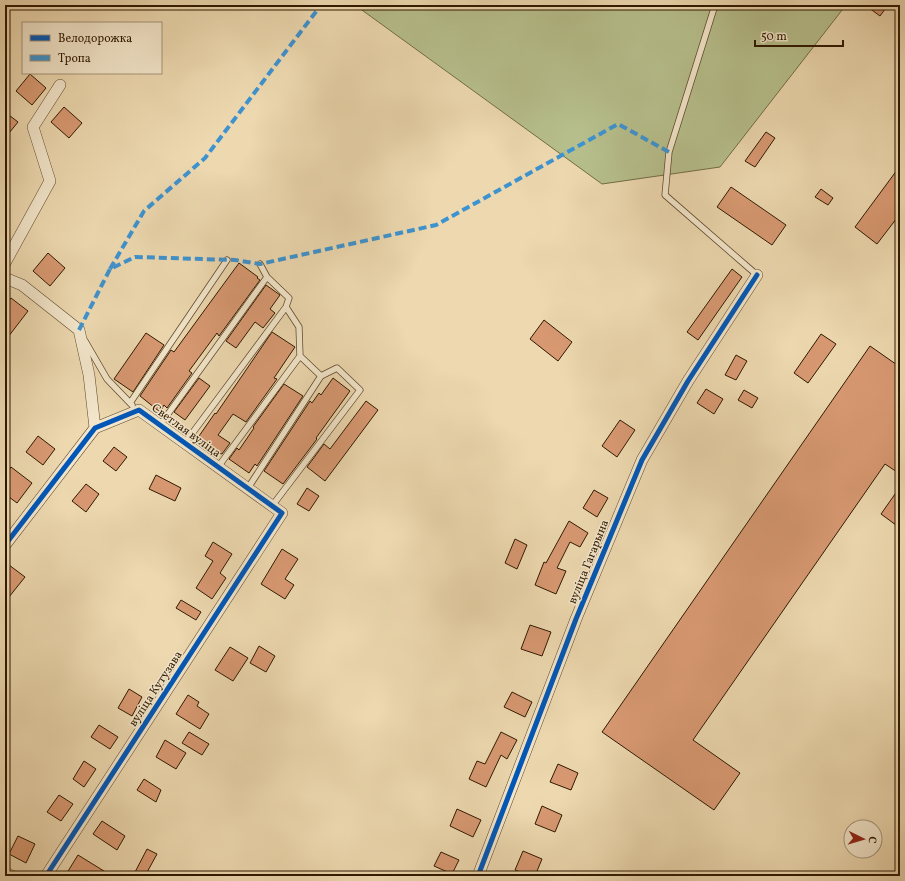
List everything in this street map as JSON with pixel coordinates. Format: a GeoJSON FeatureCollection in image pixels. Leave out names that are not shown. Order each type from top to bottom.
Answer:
{"type":"FeatureCollection","features":[{"type":"Feature","properties":{"kind":"street"},"geometry":{"type":"LineString","coordinates":[[5,262],[50,181],[32,127],[60,85]]}},
{"type":"Feature","properties":{"kind":"street","name":"вуліца Гагарына"},"geometry":{"type":"LineString","coordinates":[[478,876],[576,619],[642,460],[688,381],[756,275]]}},
{"type":"Feature","properties":{"kind":"street"},"geometry":{"type":"LineString","coordinates":[[5,278],[22,284],[79,330],[89,375],[95,428],[5,545]]}},
{"type":"Feature","properties":{"kind":"street","name":"Светлая вуліца"},"geometry":{"type":"LineString","coordinates":[[95,428],[135,406],[282,513]]}},
{"type":"Feature","properties":{"kind":"street","name":"вуліца Кутузава"},"geometry":{"type":"LineString","coordinates":[[46,876],[282,513]]}},
{"type":"Feature","properties":{"kind":"street"},"geometry":{"type":"LineString","coordinates":[[5,872],[12,876]]}},
{"type":"Feature","properties":{"kind":"lane"},"geometry":{"type":"LineString","coordinates":[[715,5],[669,152],[665,195],[756,275]]}},
{"type":"Feature","properties":{"kind":"lane"},"geometry":{"type":"LineString","coordinates":[[79,330],[107,379],[135,406],[227,260]]}},
{"type":"Feature","properties":{"kind":"lane"},"geometry":{"type":"LineString","coordinates":[[185,443],[286,307],[289,298],[267,277],[260,264]]}},
{"type":"Feature","properties":{"kind":"lane"},"geometry":{"type":"LineString","coordinates":[[160,425],[267,277]]}},
{"type":"Feature","properties":{"kind":"lane"},"geometry":{"type":"LineString","coordinates":[[218,467],[300,356],[299,326],[286,307]]}},
{"type":"Feature","properties":{"kind":"lane"},"geometry":{"type":"LineString","coordinates":[[300,356],[321,376]]}},
{"type":"Feature","properties":{"kind":"lane"},"geometry":{"type":"LineString","coordinates":[[248,488],[321,376],[337,368],[360,390],[272,506]]}},
{"type":"Feature","properties":{"kind":"green space"},"geometry":{"type":"Polygon","coordinates":[[[355,5],[846,5],[720,167],[602,184],[355,5]]]}},
{"type":"Feature","properties":{"kind":"building"},"geometry":{"type":"Polygon","coordinates":[[[865,5],[888,5],[880,16],[865,5]]]}},
{"type":"Feature","properties":{"kind":"building"},"geometry":{"type":"Polygon","coordinates":[[[30,74],[46,88],[32,105],[16,91],[30,74]]]}},
{"type":"Feature","properties":{"kind":"building"},"geometry":{"type":"Polygon","coordinates":[[[64,107],[82,123],[69,138],[51,122],[64,107]]]}},
{"type":"Feature","properties":{"kind":"building"},"geometry":{"type":"Polygon","coordinates":[[[5,112],[18,122],[5,138],[5,112]]]}},
{"type":"Feature","properties":{"kind":"building"},"geometry":{"type":"Polygon","coordinates":[[[766,132],[775,138],[755,167],[745,161],[766,132]]]}},
{"type":"Feature","properties":{"kind":"building"},"geometry":{"type":"Polygon","coordinates":[[[900,166],[900,214],[877,244],[855,227],[900,166]]]}},
{"type":"Feature","properties":{"kind":"building"},"geometry":{"type":"Polygon","coordinates":[[[731,187],[786,225],[772,245],[717,207],[731,187]]]}},
{"type":"Feature","properties":{"kind":"building"},"geometry":{"type":"Polygon","coordinates":[[[821,189],[833,198],[828,205],[815,197],[821,189]]]}},
{"type":"Feature","properties":{"kind":"building"},"geometry":{"type":"Polygon","coordinates":[[[48,253],[65,268],[50,286],[33,271],[48,253]]]}},
{"type":"Feature","properties":{"kind":"building"},"geometry":{"type":"Polygon","coordinates":[[[239,263],[260,280],[219,336],[217,333],[189,371],[192,373],[167,408],[164,405],[160,412],[140,396],[171,350],[174,352],[239,263]]]}},
{"type":"Feature","properties":{"kind":"building"},"geometry":{"type":"Polygon","coordinates":[[[732,269],[742,277],[698,340],[687,332],[732,269]]]}},
{"type":"Feature","properties":{"kind":"building"},"geometry":{"type":"Polygon","coordinates":[[[266,285],[280,295],[270,309],[275,313],[263,328],[255,322],[236,348],[226,341],[266,285]]]}},
{"type":"Feature","properties":{"kind":"building"},"geometry":{"type":"Polygon","coordinates":[[[11,298],[28,311],[5,341],[5,306],[11,298]]]}},
{"type":"Feature","properties":{"kind":"building"},"geometry":{"type":"Polygon","coordinates":[[[544,320],[572,342],[558,361],[530,339],[544,320]]]}},
{"type":"Feature","properties":{"kind":"building"},"geometry":{"type":"Polygon","coordinates":[[[272,332],[295,347],[274,378],[277,379],[246,422],[233,414],[218,435],[230,443],[222,454],[218,453],[197,439],[215,413],[216,414],[272,332]]]}},
{"type":"Feature","properties":{"kind":"building"},"geometry":{"type":"Polygon","coordinates":[[[146,333],[164,345],[133,392],[114,379],[146,333]]]}},
{"type":"Feature","properties":{"kind":"building"},"geometry":{"type":"Polygon","coordinates":[[[821,334],[836,344],[808,383],[794,373],[821,334]]]}},
{"type":"Feature","properties":{"kind":"building"},"geometry":{"type":"Polygon","coordinates":[[[870,346],[900,367],[900,474],[885,464],[693,740],[740,773],[714,810],[602,732],[870,346]]]}},
{"type":"Feature","properties":{"kind":"building"},"geometry":{"type":"Polygon","coordinates":[[[736,355],[747,361],[736,380],[725,375],[736,355]]]}},
{"type":"Feature","properties":{"kind":"building"},"geometry":{"type":"Polygon","coordinates":[[[199,378],[210,386],[185,420],[174,412],[199,378]]]}},
{"type":"Feature","properties":{"kind":"building"},"geometry":{"type":"Polygon","coordinates":[[[333,378],[350,391],[316,438],[317,439],[283,484],[264,471],[310,401],[312,403],[319,393],[321,395],[333,378]]]}},
{"type":"Feature","properties":{"kind":"building"},"geometry":{"type":"Polygon","coordinates":[[[284,384],[303,396],[257,466],[255,464],[249,473],[229,459],[237,448],[239,450],[254,428],[253,427],[284,384]]]}},
{"type":"Feature","properties":{"kind":"building"},"geometry":{"type":"Polygon","coordinates":[[[706,389],[723,399],[714,414],[697,403],[706,389]]]}},
{"type":"Feature","properties":{"kind":"building"},"geometry":{"type":"Polygon","coordinates":[[[744,390],[758,398],[752,408],[738,400],[744,390]]]}},
{"type":"Feature","properties":{"kind":"building"},"geometry":{"type":"Polygon","coordinates":[[[366,401],[378,410],[325,481],[307,467],[324,444],[330,449],[366,401]]]}},
{"type":"Feature","properties":{"kind":"building"},"geometry":{"type":"Polygon","coordinates":[[[620,420],[635,430],[617,457],[602,446],[620,420]]]}},
{"type":"Feature","properties":{"kind":"building"},"geometry":{"type":"Polygon","coordinates":[[[38,436],[55,449],[43,465],[26,452],[38,436]]]}},
{"type":"Feature","properties":{"kind":"building"},"geometry":{"type":"Polygon","coordinates":[[[114,447],[127,457],[116,471],[103,461],[114,447]]]}},
{"type":"Feature","properties":{"kind":"building"},"geometry":{"type":"Polygon","coordinates":[[[11,467],[32,483],[17,503],[5,494],[5,475],[11,467]]]}},
{"type":"Feature","properties":{"kind":"building"},"geometry":{"type":"Polygon","coordinates":[[[156,475],[181,488],[175,501],[149,489],[156,475]]]}},
{"type":"Feature","properties":{"kind":"building"},"geometry":{"type":"Polygon","coordinates":[[[86,484],[99,494],[86,512],[72,501],[86,484]]]}},
{"type":"Feature","properties":{"kind":"building"},"geometry":{"type":"Polygon","coordinates":[[[900,487],[900,528],[881,514],[900,487]]]}},
{"type":"Feature","properties":{"kind":"building"},"geometry":{"type":"Polygon","coordinates":[[[307,488],[319,496],[309,511],[297,504],[307,488]]]}},
{"type":"Feature","properties":{"kind":"building"},"geometry":{"type":"Polygon","coordinates":[[[594,490],[608,498],[597,517],[583,508],[594,490]]]}},
{"type":"Feature","properties":{"kind":"building"},"geometry":{"type":"Polygon","coordinates":[[[569,521],[588,533],[580,547],[570,542],[557,568],[566,571],[556,594],[535,585],[544,562],[546,563],[569,521]]]}},
{"type":"Feature","properties":{"kind":"building"},"geometry":{"type":"Polygon","coordinates":[[[515,539],[527,545],[517,569],[505,563],[515,539]]]}},
{"type":"Feature","properties":{"kind":"building"},"geometry":{"type":"Polygon","coordinates":[[[213,542],[232,554],[220,573],[226,578],[212,599],[196,588],[213,561],[205,556],[213,542]]]}},
{"type":"Feature","properties":{"kind":"building"},"geometry":{"type":"Polygon","coordinates":[[[282,549],[298,559],[285,579],[294,585],[285,599],[261,584],[282,549]]]}},
{"type":"Feature","properties":{"kind":"building"},"geometry":{"type":"Polygon","coordinates":[[[9,565],[25,577],[5,602],[5,570],[9,565]]]}},
{"type":"Feature","properties":{"kind":"building"},"geometry":{"type":"Polygon","coordinates":[[[181,600],[201,612],[196,620],[176,608],[181,600]]]}},
{"type":"Feature","properties":{"kind":"building"},"geometry":{"type":"Polygon","coordinates":[[[530,625],[551,632],[542,656],[521,649],[530,625]]]}},
{"type":"Feature","properties":{"kind":"building"},"geometry":{"type":"Polygon","coordinates":[[[259,646],[275,656],[266,672],[250,663],[259,646]]]}},
{"type":"Feature","properties":{"kind":"building"},"geometry":{"type":"Polygon","coordinates":[[[230,647],[248,658],[233,681],[215,670],[230,647]]]}},
{"type":"Feature","properties":{"kind":"building"},"geometry":{"type":"Polygon","coordinates":[[[129,689],[142,697],[132,716],[118,708],[129,689]]]}},
{"type":"Feature","properties":{"kind":"building"},"geometry":{"type":"Polygon","coordinates":[[[512,692],[532,702],[525,717],[504,707],[512,692]]]}},
{"type":"Feature","properties":{"kind":"building"},"geometry":{"type":"Polygon","coordinates":[[[188,695],[199,702],[197,706],[209,714],[200,729],[176,714],[188,695]]]}},
{"type":"Feature","properties":{"kind":"building"},"geometry":{"type":"Polygon","coordinates":[[[99,725],[118,737],[110,749],[91,737],[99,725]]]}},
{"type":"Feature","properties":{"kind":"building"},"geometry":{"type":"Polygon","coordinates":[[[189,732],[209,744],[202,755],[182,743],[189,732]]]}},
{"type":"Feature","properties":{"kind":"building"},"geometry":{"type":"Polygon","coordinates":[[[501,732],[517,740],[507,759],[501,755],[486,787],[469,779],[477,761],[485,764],[501,732]]]}},
{"type":"Feature","properties":{"kind":"building"},"geometry":{"type":"Polygon","coordinates":[[[165,740],[186,753],[176,769],[156,757],[165,740]]]}},
{"type":"Feature","properties":{"kind":"building"},"geometry":{"type":"Polygon","coordinates":[[[84,761],[96,769],[84,787],[73,779],[84,761]]]}},
{"type":"Feature","properties":{"kind":"building"},"geometry":{"type":"Polygon","coordinates":[[[558,764],[578,773],[571,790],[550,782],[558,764]]]}},
{"type":"Feature","properties":{"kind":"building"},"geometry":{"type":"Polygon","coordinates":[[[144,779],[161,790],[156,802],[137,790],[144,779]]]}},
{"type":"Feature","properties":{"kind":"building"},"geometry":{"type":"Polygon","coordinates":[[[59,795],[73,804],[61,821],[47,812],[59,795]]]}},
{"type":"Feature","properties":{"kind":"building"},"geometry":{"type":"Polygon","coordinates":[[[542,806],[562,815],[555,832],[535,824],[542,806]]]}},
{"type":"Feature","properties":{"kind":"building"},"geometry":{"type":"Polygon","coordinates":[[[457,809],[481,820],[473,837],[450,826],[457,809]]]}},
{"type":"Feature","properties":{"kind":"building"},"geometry":{"type":"Polygon","coordinates":[[[102,821],[125,836],[117,850],[93,834],[102,821]]]}},
{"type":"Feature","properties":{"kind":"building"},"geometry":{"type":"Polygon","coordinates":[[[18,836],[35,844],[26,863],[9,854],[18,836]]]}},
{"type":"Feature","properties":{"kind":"building"},"geometry":{"type":"Polygon","coordinates":[[[147,849],[157,854],[145,876],[133,876],[147,849]]]}},
{"type":"Feature","properties":{"kind":"building"},"geometry":{"type":"Polygon","coordinates":[[[523,851],[542,859],[535,876],[530,876],[515,870],[523,851]]]}},
{"type":"Feature","properties":{"kind":"building"},"geometry":{"type":"Polygon","coordinates":[[[441,852],[459,860],[452,874],[434,866],[441,852]]]}},
{"type":"Feature","properties":{"kind":"building"},"geometry":{"type":"Polygon","coordinates":[[[78,855],[112,876],[65,876],[78,855]]]}},
{"type":"Feature","properties":{"kind":"marked path"},"geometry":{"type":"LineString","coordinates":[[110,269],[144,211],[205,158],[318,9],[323,5]]}},
{"type":"Feature","properties":{"kind":"marked path"},"geometry":{"type":"LineString","coordinates":[[79,330],[110,269],[135,257],[235,260],[260,264],[436,225],[618,124],[669,152]]}},
{"type":"Feature","properties":{"kind":"cycle path"},"geometry":{"type":"LineString","coordinates":[[478,876],[576,619],[642,460],[688,381],[757,275]]}},
{"type":"Feature","properties":{"kind":"cycle path"},"geometry":{"type":"LineString","coordinates":[[5,545],[95,428],[139,410],[282,513],[46,876]]}}]}
